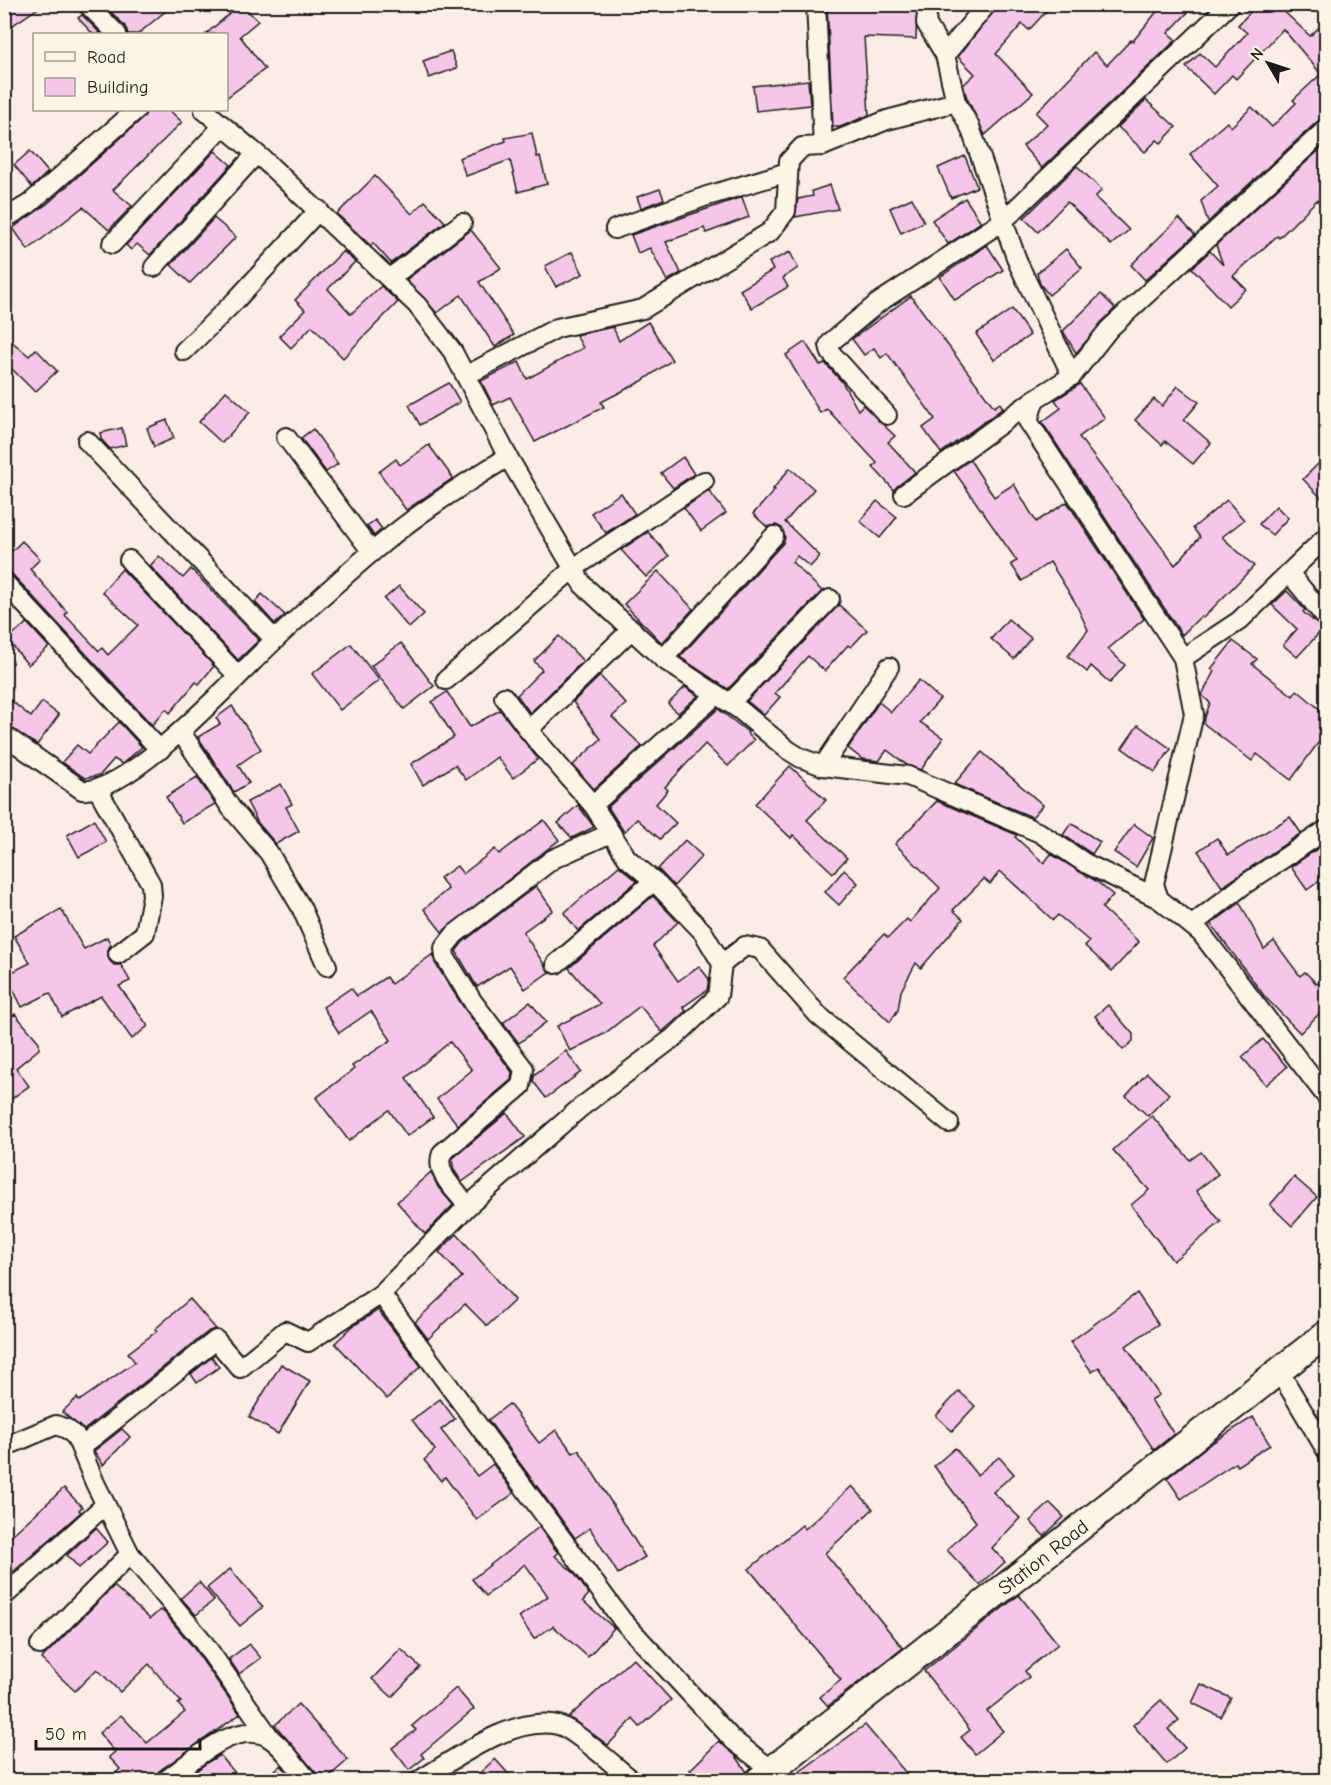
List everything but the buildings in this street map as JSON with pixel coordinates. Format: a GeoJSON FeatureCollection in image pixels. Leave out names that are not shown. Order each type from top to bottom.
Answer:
{"type":"FeatureCollection","features":[{"type":"Feature","properties":{"kind":"main road","name":"Station Road"},"geometry":{"type":"LineString","coordinates":[[765,1775],[1326,1334]]}},
{"type":"Feature","properties":{"kind":"street"},"geometry":{"type":"LineString","coordinates":[[87,4],[116,33]]}},
{"type":"Feature","properties":{"kind":"street"},"geometry":{"type":"LineString","coordinates":[[816,4],[823,146]]}},
{"type":"Feature","properties":{"kind":"street"},"geometry":{"type":"LineString","coordinates":[[928,4],[926,23],[945,56],[956,102],[970,128],[1018,263],[1072,376]]}},
{"type":"Feature","properties":{"kind":"street"},"geometry":{"type":"LineString","coordinates":[[945,56],[987,4]]}},
{"type":"Feature","properties":{"kind":"street"},"geometry":{"type":"LineString","coordinates":[[887,415],[831,353],[829,345],[878,303],[1003,221],[1230,4]]}},
{"type":"Feature","properties":{"kind":"street"},"geometry":{"type":"LineString","coordinates":[[466,375],[557,328],[643,309],[770,232],[786,211],[789,161],[802,147],[823,146],[887,120],[956,102]]}},
{"type":"Feature","properties":{"kind":"street"},"geometry":{"type":"LineString","coordinates":[[4,219],[28,204],[135,111]]}},
{"type":"Feature","properties":{"kind":"street"},"geometry":{"type":"LineString","coordinates":[[205,111],[319,210],[417,305],[443,337],[466,375],[508,458],[584,585],[663,659],[723,699],[788,750],[823,766],[908,776],[1040,833],[1085,864],[1159,899],[1192,925],[1326,1096]]}},
{"type":"Feature","properties":{"kind":"street"},"geometry":{"type":"LineString","coordinates":[[112,244],[223,126]]}},
{"type":"Feature","properties":{"kind":"street"},"geometry":{"type":"LineString","coordinates":[[904,494],[1035,399],[1072,376],[1108,329],[1326,129]]}},
{"type":"Feature","properties":{"kind":"street"},"geometry":{"type":"LineString","coordinates":[[154,267],[256,154]]}},
{"type":"Feature","properties":{"kind":"street"},"geometry":{"type":"LineString","coordinates":[[615,229],[707,196],[788,172]]}},
{"type":"Feature","properties":{"kind":"street"},"geometry":{"type":"LineString","coordinates":[[184,351],[228,308],[319,210]]}},
{"type":"Feature","properties":{"kind":"street"},"geometry":{"type":"LineString","coordinates":[[390,278],[462,223]]}},
{"type":"Feature","properties":{"kind":"street"},"geometry":{"type":"LineString","coordinates":[[1035,399],[1028,421],[1183,658],[1194,714],[1154,884],[1159,899]]}},
{"type":"Feature","properties":{"kind":"street"},"geometry":{"type":"LineString","coordinates":[[286,437],[372,552]]}},
{"type":"Feature","properties":{"kind":"street"},"geometry":{"type":"LineString","coordinates":[[87,441],[274,640]]}},
{"type":"Feature","properties":{"kind":"street"},"geometry":{"type":"LineString","coordinates":[[4,735],[74,785],[88,790],[97,788],[160,750],[181,732],[274,640],[372,552],[445,496],[508,458]]}},
{"type":"Feature","properties":{"kind":"street"},"geometry":{"type":"LineString","coordinates":[[446,680],[574,568],[704,481]]}},
{"type":"Feature","properties":{"kind":"street"},"geometry":{"type":"LineString","coordinates":[[663,659],[774,536]]}},
{"type":"Feature","properties":{"kind":"street"},"geometry":{"type":"LineString","coordinates":[[1183,658],[1239,621],[1323,546]]}},
{"type":"Feature","properties":{"kind":"street"},"geometry":{"type":"LineString","coordinates":[[129,560],[237,675]]}},
{"type":"Feature","properties":{"kind":"street"},"geometry":{"type":"LineString","coordinates":[[1290,574],[1326,618]]}},
{"type":"Feature","properties":{"kind":"street"},"geometry":{"type":"LineString","coordinates":[[4,582],[160,750]]}},
{"type":"Feature","properties":{"kind":"street"},"geometry":{"type":"LineString","coordinates":[[593,806],[723,699],[830,599]]}},
{"type":"Feature","properties":{"kind":"street"},"geometry":{"type":"LineString","coordinates":[[528,730],[632,629]]}},
{"type":"Feature","properties":{"kind":"street"},"geometry":{"type":"LineString","coordinates":[[823,766],[890,667]]}},
{"type":"Feature","properties":{"kind":"street"},"geometry":{"type":"LineString","coordinates":[[81,1447],[216,1340],[240,1368],[285,1331],[308,1342],[381,1294],[468,1206],[580,1108],[677,1035],[718,996],[722,964],[703,932],[654,881],[627,858],[593,806],[528,730],[504,697]]}},
{"type":"Feature","properties":{"kind":"street"},"geometry":{"type":"LineString","coordinates":[[181,732],[231,808],[269,853],[301,907],[327,966]]}},
{"type":"Feature","properties":{"kind":"street"},"geometry":{"type":"LineString","coordinates":[[97,788],[152,890],[145,933],[118,954]]}},
{"type":"Feature","properties":{"kind":"street"},"geometry":{"type":"LineString","coordinates":[[1192,925],[1245,884],[1326,830]]}},
{"type":"Feature","properties":{"kind":"street"},"geometry":{"type":"LineString","coordinates":[[468,1206],[441,1171],[438,1162],[442,1153],[520,1086],[524,1069],[473,1002],[445,957],[444,948],[455,934],[554,858],[611,833]]}},
{"type":"Feature","properties":{"kind":"street"},"geometry":{"type":"LineString","coordinates":[[556,964],[654,881]]}},
{"type":"Feature","properties":{"kind":"street"},"geometry":{"type":"LineString","coordinates":[[722,964],[745,946],[760,949],[818,1015],[949,1123]]}},
{"type":"Feature","properties":{"kind":"street"},"geometry":{"type":"LineString","coordinates":[[381,1294],[622,1620],[765,1775]]}},
{"type":"Feature","properties":{"kind":"street"},"geometry":{"type":"LineString","coordinates":[[1279,1371],[1326,1450]]}},
{"type":"Feature","properties":{"kind":"street"},"geometry":{"type":"LineString","coordinates":[[4,1447],[56,1425],[68,1429],[81,1447],[105,1505],[130,1554],[201,1639],[271,1739],[308,1780]]}},
{"type":"Feature","properties":{"kind":"street"},"geometry":{"type":"LineString","coordinates":[[4,1596],[105,1505]]}},
{"type":"Feature","properties":{"kind":"street"},"geometry":{"type":"LineString","coordinates":[[40,1645],[130,1554]]}},
{"type":"Feature","properties":{"kind":"street"},"geometry":{"type":"LineString","coordinates":[[420,1780],[504,1732],[537,1725],[560,1725],[632,1780]]}},
{"type":"Feature","properties":{"kind":"street"},"geometry":{"type":"LineString","coordinates":[[166,1780],[216,1743],[241,1734],[256,1733],[271,1739]]}}]}
